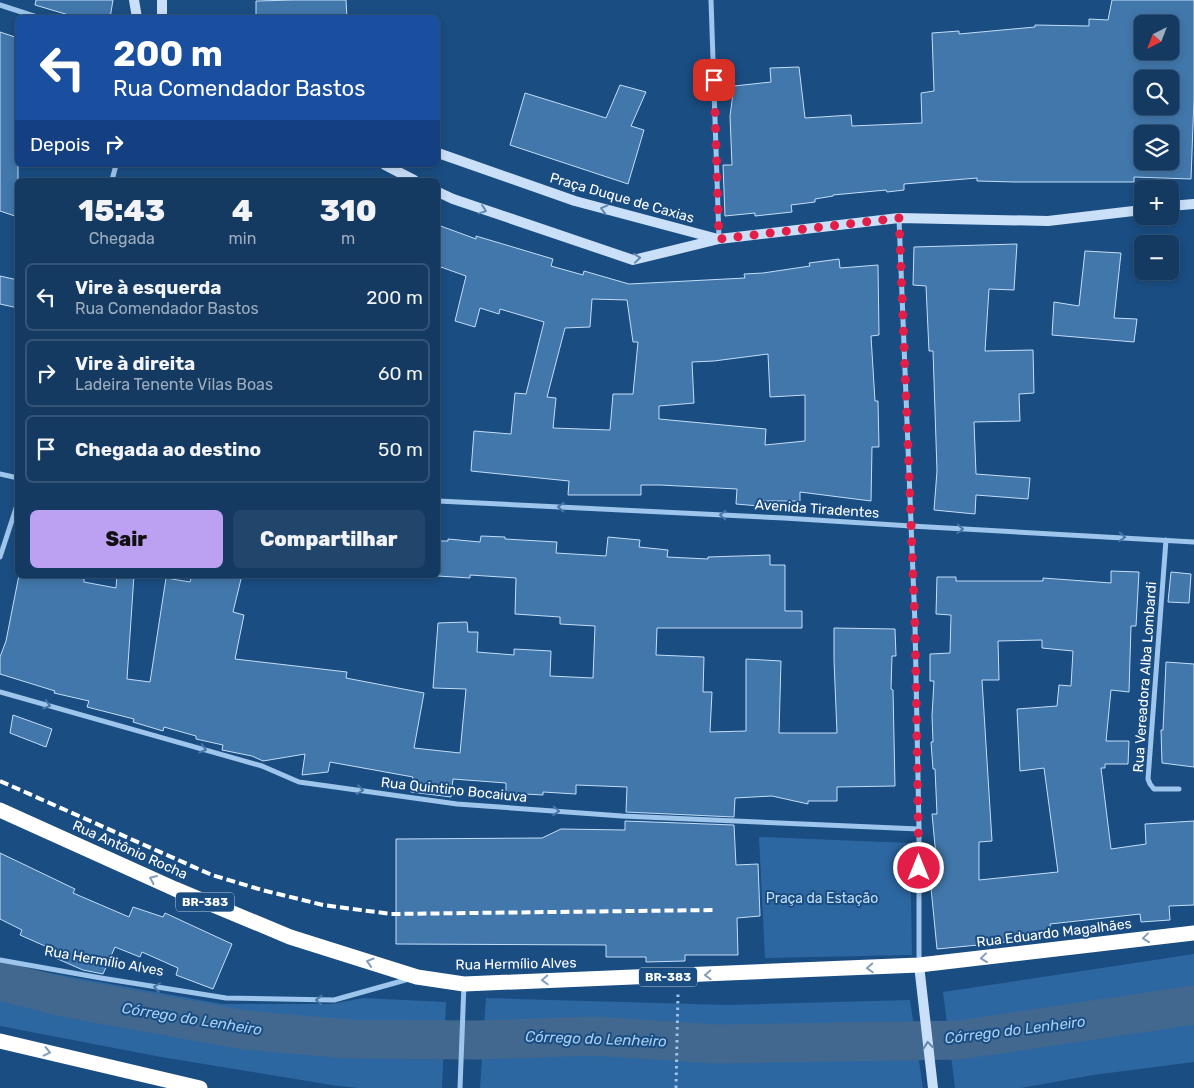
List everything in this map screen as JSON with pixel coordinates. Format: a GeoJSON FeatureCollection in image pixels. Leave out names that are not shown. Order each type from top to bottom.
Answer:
{"type":"FeatureCollection","features":[{"type":"Feature","properties":{"kind":"highway","name":"Rua Antônio Rocha"},"geometry":{"type":"LineString","coordinates":[[0,810],[175,889],[290,937],[417,977]]}},
{"type":"Feature","properties":{"kind":"highway","name":"Rua Eduardo Magalhães"},"geometry":{"type":"LineString","coordinates":[[919,965],[1194,933]]}},
{"type":"Feature","properties":{"kind":"highway","name":"Rua Hermílio Alves"},"geometry":{"type":"LineString","coordinates":[[417,977],[464,984],[919,965]]}},
{"type":"Feature","properties":{"kind":"highway"},"geometry":{"type":"LineString","coordinates":[[0,1041],[200,1088]]}},
{"type":"Feature","properties":{"kind":"main road"},"geometry":{"type":"LineString","coordinates":[[134,0],[136,15]]}},
{"type":"Feature","properties":{"kind":"main road"},"geometry":{"type":"LineString","coordinates":[[162,0],[162,15]]}},
{"type":"Feature","properties":{"kind":"main road","name":"Praça Duque de Caxias"},"geometry":{"type":"LineString","coordinates":[[440,154],[575,201],[719,239]]}},
{"type":"Feature","properties":{"kind":"main road"},"geometry":{"type":"LineString","coordinates":[[389,167],[410,178]]}},
{"type":"Feature","properties":{"kind":"main road","name":"Praça Duque de Caxias"},"geometry":{"type":"LineString","coordinates":[[440,193],[453,200],[632,260],[719,239]]}},
{"type":"Feature","properties":{"kind":"main road"},"geometry":{"type":"LineString","coordinates":[[1179,205],[1194,204]]}},
{"type":"Feature","properties":{"kind":"main road"},"geometry":{"type":"LineString","coordinates":[[719,239],[899,218],[1048,221],[1134,211]]}},
{"type":"Feature","properties":{"kind":"main road"},"geometry":{"type":"LineString","coordinates":[[919,965],[933,1088]]}},
{"type":"Feature","properties":{"kind":"street"},"geometry":{"type":"LineString","coordinates":[[711,0],[719,239]]}},
{"type":"Feature","properties":{"kind":"street"},"geometry":{"type":"LineString","coordinates":[[0,5],[31,15]]}},
{"type":"Feature","properties":{"kind":"street"},"geometry":{"type":"LineString","coordinates":[[899,218],[915,635],[919,829],[919,965]]}},
{"type":"Feature","properties":{"kind":"street"},"geometry":{"type":"LineString","coordinates":[[0,474],[15,477]]}},
{"type":"Feature","properties":{"kind":"street","name":"Avenida Tiradentes"},"geometry":{"type":"LineString","coordinates":[[440,500],[1194,542]]}},
{"type":"Feature","properties":{"kind":"street"},"geometry":{"type":"LineString","coordinates":[[0,557],[15,511]]}},
{"type":"Feature","properties":{"kind":"street","name":"Rua Vereadora Alba Lombardi"},"geometry":{"type":"LineString","coordinates":[[1166,540],[1148,779],[1154,789],[1179,789]]}},
{"type":"Feature","properties":{"kind":"street","name":"Rua Quintino Bocaiuva"},"geometry":{"type":"LineString","coordinates":[[0,692],[262,766],[299,782],[467,805],[622,816],[919,829]]}},
{"type":"Feature","properties":{"kind":"street","name":"Rua Hermílio Alves"},"geometry":{"type":"LineString","coordinates":[[0,960],[226,998],[334,1000],[417,977]]}},
{"type":"Feature","properties":{"kind":"street"},"geometry":{"type":"LineString","coordinates":[[460,1088],[464,984]]}},
{"type":"Feature","properties":{"kind":"path"},"geometry":{"type":"LineString","coordinates":[[676,1088],[678,1001]]}},
{"type":"Feature","properties":{"kind":"green space","name":"Praça da Estação"},"geometry":{"type":"Polygon","coordinates":[[[759,837],[910,843],[912,955],[765,958],[759,837]]]}},
{"type":"Feature","properties":{"kind":"green space"},"geometry":{"type":"Polygon","coordinates":[[[1194,954],[1194,1062],[1093,1075],[1021,1088],[955,1088],[943,992],[1194,954]]]}},
{"type":"Feature","properties":{"kind":"green space"},"geometry":{"type":"Polygon","coordinates":[[[0,964],[222,1004],[332,1004],[363,998],[446,1002],[442,1088],[359,1088],[338,1086],[161,1057],[0,1026],[0,964]]]}},
{"type":"Feature","properties":{"kind":"green space"},"geometry":{"type":"Polygon","coordinates":[[[486,998],[728,1005],[910,1000],[923,1088],[480,1088],[486,998]]]}},
{"type":"Feature","properties":{"kind":"building"},"geometry":{"type":"Polygon","coordinates":[[[36,0],[113,0],[110,15],[69,15],[35,5],[36,0]]]}},
{"type":"Feature","properties":{"kind":"building"},"geometry":{"type":"Polygon","coordinates":[[[346,0],[347,15],[256,15],[256,1],[346,0]]]}},
{"type":"Feature","properties":{"kind":"building"},"geometry":{"type":"Polygon","coordinates":[[[1112,0],[1194,0],[1194,98],[1191,179],[1134,177],[1134,182],[1015,182],[977,181],[977,178],[904,184],[904,190],[833,195],[815,199],[815,202],[791,205],[792,212],[755,216],[755,213],[725,216],[723,165],[732,165],[730,116],[734,86],[771,82],[770,68],[799,67],[805,118],[851,115],[852,126],[922,123],[921,93],[934,91],[932,33],[959,31],[959,34],[1035,27],[1035,25],[1089,26],[1089,19],[1108,20],[1112,0]]]}},
{"type":"Feature","properties":{"kind":"building"},"geometry":{"type":"Polygon","coordinates":[[[0,32],[15,37],[15,167],[18,167],[18,178],[15,178],[15,216],[0,211],[0,32]]]}},
{"type":"Feature","properties":{"kind":"building"},"geometry":{"type":"Polygon","coordinates":[[[620,85],[646,92],[631,126],[644,130],[628,184],[510,145],[525,93],[606,118],[620,85]]]}},
{"type":"Feature","properties":{"kind":"building"},"geometry":{"type":"Polygon","coordinates":[[[440,226],[476,239],[476,236],[553,259],[551,266],[583,275],[584,271],[629,284],[745,278],[744,274],[810,266],[809,263],[839,259],[840,268],[878,265],[879,335],[871,336],[875,401],[878,401],[879,447],[872,447],[871,501],[800,492],[800,501],[759,501],[759,506],[736,504],[737,489],[660,485],[641,485],[641,495],[568,495],[569,481],[471,471],[474,431],[511,434],[515,393],[526,394],[544,322],[500,309],[499,314],[480,308],[475,327],[455,321],[466,276],[440,267],[440,226]],[[592,299],[590,327],[565,328],[547,397],[556,398],[553,428],[610,430],[613,394],[633,394],[638,342],[633,342],[627,300],[592,299]],[[768,354],[692,362],[694,403],[659,406],[659,419],[766,429],[765,445],[805,441],[805,395],[770,397],[768,354]]]}},
{"type":"Feature","properties":{"kind":"building"},"geometry":{"type":"Polygon","coordinates":[[[1017,244],[1014,290],[989,289],[985,351],[1033,350],[1034,393],[1019,394],[1020,421],[974,422],[976,474],[1030,478],[1028,499],[976,495],[975,514],[934,510],[937,471],[933,351],[929,351],[926,286],[913,285],[914,247],[1017,244]]]}},
{"type":"Feature","properties":{"kind":"building"},"geometry":{"type":"Polygon","coordinates":[[[1085,251],[1121,253],[1114,318],[1137,319],[1134,342],[1052,335],[1054,302],[1079,306],[1085,251]]]}},
{"type":"Feature","properties":{"kind":"building"},"geometry":{"type":"Polygon","coordinates":[[[0,276],[15,279],[15,307],[0,304],[0,276]]]}},
{"type":"Feature","properties":{"kind":"building"},"geometry":{"type":"Polygon","coordinates":[[[481,536],[557,542],[556,553],[606,556],[608,537],[640,540],[639,547],[668,550],[667,557],[708,559],[708,557],[770,555],[770,565],[785,565],[785,611],[802,611],[802,628],[657,628],[656,655],[704,657],[703,692],[712,692],[710,732],[746,731],[746,659],[781,661],[779,733],[837,733],[834,628],[895,629],[896,656],[892,656],[891,689],[893,690],[895,786],[837,787],[837,801],[808,801],[808,804],[772,796],[735,798],[734,817],[626,812],[627,787],[576,785],[576,794],[543,792],[543,795],[506,793],[506,783],[453,779],[451,797],[411,792],[413,777],[330,762],[328,772],[302,775],[305,754],[263,761],[252,756],[222,750],[223,745],[196,739],[196,736],[164,727],[163,731],[133,722],[134,719],[87,707],[89,701],[54,693],[55,691],[0,674],[0,657],[6,641],[18,578],[84,578],[84,582],[116,588],[117,578],[134,578],[127,679],[150,682],[166,578],[190,582],[191,578],[241,578],[233,612],[244,615],[235,659],[347,672],[346,678],[424,693],[414,748],[460,753],[466,689],[433,688],[438,623],[467,622],[468,632],[478,632],[477,652],[514,655],[514,649],[551,651],[550,676],[593,678],[595,626],[560,624],[560,617],[515,614],[516,578],[470,575],[470,578],[440,576],[440,541],[448,541],[448,539],[480,542],[481,536]]]}},
{"type":"Feature","properties":{"kind":"building"},"geometry":{"type":"Polygon","coordinates":[[[1111,571],[1139,572],[1136,626],[1131,626],[1129,692],[1111,690],[1106,741],[1129,741],[1128,764],[1105,764],[1105,768],[1101,768],[1111,849],[1146,844],[1145,824],[1194,821],[1194,905],[1169,906],[1170,920],[1141,922],[1140,914],[1050,924],[1051,935],[999,943],[937,949],[928,857],[936,856],[932,814],[937,814],[935,769],[933,769],[931,742],[933,742],[934,681],[930,681],[930,654],[950,653],[951,615],[936,614],[937,577],[956,577],[956,581],[1043,581],[1043,578],[1111,583],[1111,571]],[[1042,640],[998,641],[999,680],[982,680],[992,841],[979,842],[979,880],[1058,872],[1044,768],[1020,771],[1017,709],[1057,706],[1059,685],[1071,686],[1073,651],[1042,648],[1042,640]]]}},
{"type":"Feature","properties":{"kind":"building"},"geometry":{"type":"Polygon","coordinates":[[[1171,572],[1191,574],[1189,603],[1168,602],[1171,572]]]}},
{"type":"Feature","properties":{"kind":"building"},"geometry":{"type":"Polygon","coordinates":[[[1166,662],[1194,664],[1194,767],[1162,763],[1161,730],[1163,730],[1166,662]]]}},
{"type":"Feature","properties":{"kind":"building"},"geometry":{"type":"Polygon","coordinates":[[[13,715],[52,729],[46,747],[10,733],[13,715]]]}},
{"type":"Feature","properties":{"kind":"building"},"geometry":{"type":"Polygon","coordinates":[[[625,821],[734,825],[736,865],[758,864],[760,916],[737,918],[738,955],[685,955],[685,961],[646,962],[646,957],[606,957],[606,945],[396,944],[396,839],[542,838],[561,829],[625,830],[625,821]]]}},
{"type":"Feature","properties":{"kind":"building"},"geometry":{"type":"Polygon","coordinates":[[[0,853],[75,889],[73,893],[129,917],[133,907],[163,917],[165,913],[232,944],[213,989],[176,975],[178,968],[142,952],[140,957],[115,947],[103,974],[83,970],[51,956],[54,950],[20,935],[22,930],[0,919],[0,853]]]}},
{"type":"Feature","properties":{"kind":"waterway","name":"Córrego do Lenheiro"},"geometry":{"type":"LineString","coordinates":[[0,981],[63,997],[244,1030],[350,1039],[479,1040],[594,1036],[716,1044],[959,1040],[1194,1005]]}},
{"type":"Feature","properties":{"kind":"railway"},"geometry":{"type":"LineString","coordinates":[[0,781],[212,875],[323,905],[391,914],[715,910]]}},
{"type":"Feature","properties":{"kind":"route"},"geometry":{"type":"LineString","coordinates":[[714,80],[719,239],[899,218],[915,625],[919,868]]}}]}
